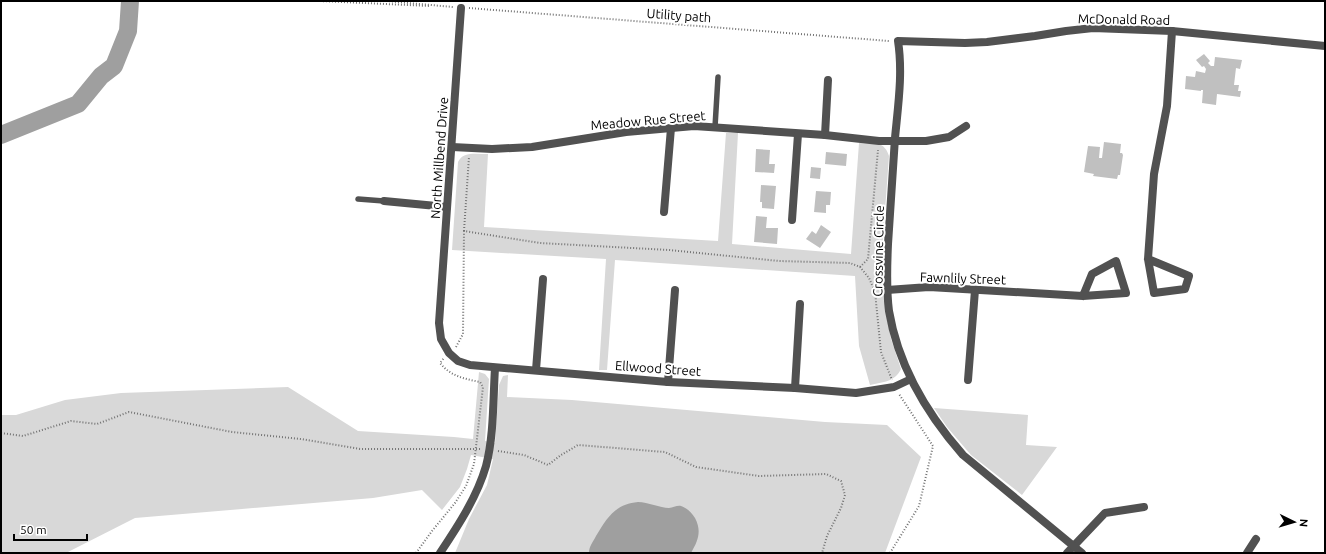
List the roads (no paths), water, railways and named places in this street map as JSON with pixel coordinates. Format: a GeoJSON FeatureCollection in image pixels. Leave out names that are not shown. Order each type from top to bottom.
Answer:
{"type":"FeatureCollection","features":[{"type":"Feature","properties":{"kind":"street","name":"North Millbend Drive"},"geometry":{"type":"LineString","coordinates":[[449,353],[440,338],[439,323],[461,8]]}},
{"type":"Feature","properties":{"kind":"street","name":"McDonald Road"},"geometry":{"type":"LineString","coordinates":[[898,41],[965,43],[987,42],[1035,36],[1066,30],[1092,28],[1172,31],[1325,46]]}},
{"type":"Feature","properties":{"kind":"street"},"geometry":{"type":"LineString","coordinates":[[1148,259],[1189,276],[1185,290],[1154,293],[1148,259],[1154,174],[1167,106],[1172,31]]}},
{"type":"Feature","properties":{"kind":"street","name":"Crossvine Circle"},"geometry":{"type":"LineString","coordinates":[[898,41],[901,69],[889,226],[887,290],[893,327],[903,360],[911,379],[932,416],[963,455],[1082,553]]}},
{"type":"Feature","properties":{"kind":"street"},"geometry":{"type":"LineString","coordinates":[[825,135],[828,80]]}},
{"type":"Feature","properties":{"kind":"street","name":"Meadow Rue Street"},"geometry":{"type":"LineString","coordinates":[[452,147],[492,149],[532,147],[611,134],[694,126],[825,135],[879,141],[926,141],[949,137],[966,126]]}},
{"type":"Feature","properties":{"kind":"street"},"geometry":{"type":"LineString","coordinates":[[664,212],[671,128]]}},
{"type":"Feature","properties":{"kind":"street"},"geometry":{"type":"LineString","coordinates":[[792,220],[798,134]]}},
{"type":"Feature","properties":{"kind":"street"},"geometry":{"type":"LineString","coordinates":[[384,200],[448,207]]}},
{"type":"Feature","properties":{"kind":"street","name":"Fawnlily Street"},"geometry":{"type":"LineString","coordinates":[[887,290],[929,287],[1083,296],[1126,293],[1116,261],[1092,274],[1083,296]]}},
{"type":"Feature","properties":{"kind":"street"},"geometry":{"type":"LineString","coordinates":[[536,370],[543,279]]}},
{"type":"Feature","properties":{"kind":"street"},"geometry":{"type":"LineString","coordinates":[[668,382],[675,290]]}},
{"type":"Feature","properties":{"kind":"street"},"geometry":{"type":"LineString","coordinates":[[968,380],[975,290]]}},
{"type":"Feature","properties":{"kind":"street"},"geometry":{"type":"LineString","coordinates":[[795,388],[800,304]]}},
{"type":"Feature","properties":{"kind":"street","name":"Ellwood Street"},"geometry":{"type":"LineString","coordinates":[[449,353],[458,360],[470,365],[495,368],[536,370],[668,382],[795,388],[856,393],[894,387],[911,379]]}},
{"type":"Feature","properties":{"kind":"street"},"geometry":{"type":"LineString","coordinates":[[440,553],[458,526],[477,489],[486,466],[489,449],[495,368]]}},
{"type":"Feature","properties":{"kind":"street"},"geometry":{"type":"LineString","coordinates":[[1067,553],[1105,513],[1144,507]]}},
{"type":"Feature","properties":{"kind":"street"},"geometry":{"type":"LineString","coordinates":[[1247,553],[1256,539]]}},
{"type":"Feature","properties":{"kind":"lane"},"geometry":{"type":"LineString","coordinates":[[716,127],[718,77]]}},
{"type":"Feature","properties":{"kind":"lane"},"geometry":{"type":"LineString","coordinates":[[358,199],[384,200]]}},
{"type":"Feature","properties":{"kind":"waterway"},"geometry":{"type":"LineString","coordinates":[[1,135],[78,104],[101,76],[114,66],[128,31],[130,1]]}}]}
